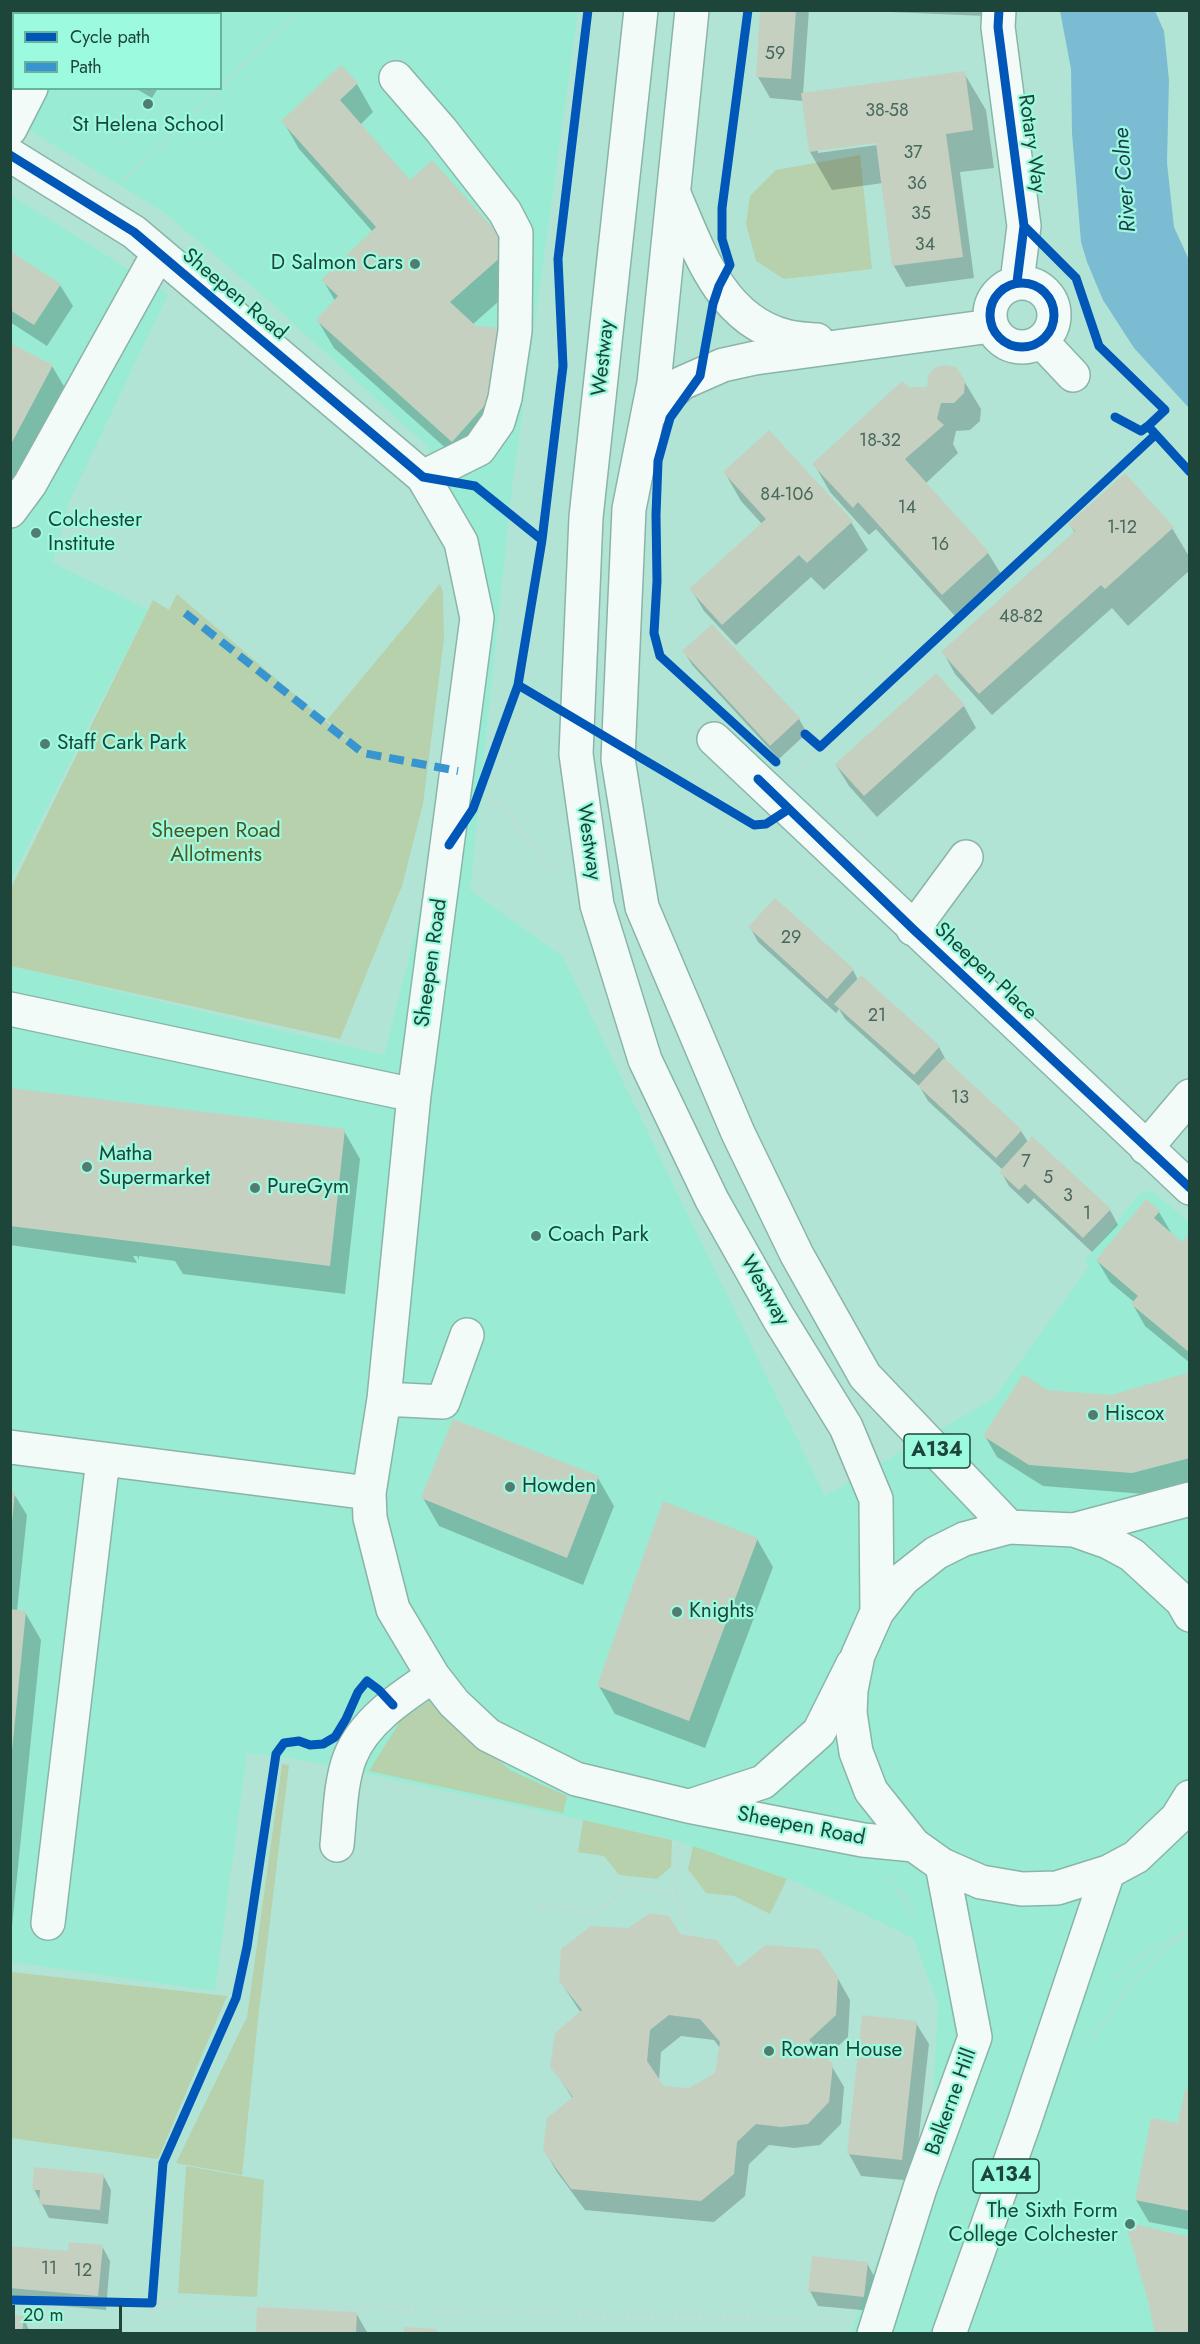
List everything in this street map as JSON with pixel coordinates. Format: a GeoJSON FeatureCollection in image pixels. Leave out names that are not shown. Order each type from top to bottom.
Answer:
{"type":"FeatureCollection","features":[{"type":"Feature","properties":{"kind":"main road","name":"Westway"},"geometry":{"type":"LineString","coordinates":[[641,10],[586,518],[576,754],[597,905],[645,1060],[712,1200],[778,1317],[846,1427],[876,1499],[877,1612]]}},
{"type":"Feature","properties":{"kind":"main road","name":"Westway"},"geometry":{"type":"LineString","coordinates":[[692,10],[654,383],[629,509],[618,759],[642,907],[738,1133],[797,1255],[865,1376],[1009,1527]]}},
{"type":"Feature","properties":{"kind":"main road","name":"Rotary Way"},"geometry":{"type":"LineString","coordinates":[[999,10],[998,27],[1024,226],[1017,282]]}},
{"type":"Feature","properties":{"kind":"main road"},"geometry":{"type":"LineString","coordinates":[[396,78],[441,130],[505,212],[516,233],[514,331],[505,398],[498,422],[479,449],[423,477]]}},
{"type":"Feature","properties":{"kind":"main road"},"geometry":{"type":"LineString","coordinates":[[10,129],[30,90]]}},
{"type":"Feature","properties":{"kind":"main road","name":"Sheepen Road"},"geometry":{"type":"LineString","coordinates":[[10,155],[134,232],[423,477],[461,542],[477,618],[449,844],[414,1095],[384,1399],[369,1493],[370,1518],[393,1609],[433,1676],[454,1703],[488,1735],[576,1779],[685,1805],[863,1840],[914,1845]]}},
{"type":"Feature","properties":{"kind":"main road"},"geometry":{"type":"LineString","coordinates":[[674,194],[700,254],[722,292],[748,319],[784,336],[852,344]]}},
{"type":"Feature","properties":{"kind":"main road"},"geometry":{"type":"LineString","coordinates":[[10,511],[30,484],[158,254]]}},
{"type":"Feature","properties":{"kind":"main road"},"geometry":{"type":"LineString","coordinates":[[648,415],[682,383],[723,365],[755,358],[985,327],[1010,345],[1032,346],[1049,333],[1053,323],[1052,302],[1037,286],[1027,282],[1017,282],[1006,286],[993,300],[985,327]]}},
{"type":"Feature","properties":{"kind":"main road"},"geometry":{"type":"LineString","coordinates":[[1041,341],[1073,375]]}},
{"type":"Feature","properties":{"kind":"main road","name":"Sheepen Place"},"geometry":{"type":"LineString","coordinates":[[714,740],[1190,1188]]}},
{"type":"Feature","properties":{"kind":"main road"},"geometry":{"type":"LineString","coordinates":[[913,929],[966,857]]}},
{"type":"Feature","properties":{"kind":"main road"},"geometry":{"type":"LineString","coordinates":[[10,1009],[414,1095]]}},
{"type":"Feature","properties":{"kind":"main road"},"geometry":{"type":"LineString","coordinates":[[1146,1148],[1190,1096]]}},
{"type":"Feature","properties":{"kind":"main road"},"geometry":{"type":"LineString","coordinates":[[384,1399],[443,1402],[466,1335]]}},
{"type":"Feature","properties":{"kind":"main road"},"geometry":{"type":"LineString","coordinates":[[10,1447],[369,1493]]}},
{"type":"Feature","properties":{"kind":"main road"},"geometry":{"type":"LineString","coordinates":[[48,1923],[103,1459]]}},
{"type":"Feature","properties":{"kind":"main road"},"geometry":{"type":"LineString","coordinates":[[1074,1530],[1190,1499]]}},
{"type":"Feature","properties":{"kind":"main road"},"geometry":{"type":"LineString","coordinates":[[1185,1811],[1136,1857],[1108,1872],[1057,1888],[1022,1889],[981,1882],[942,1865],[914,1845],[871,1791],[856,1752],[850,1713],[851,1690],[858,1655],[877,1612],[903,1579],[936,1553],[964,1539],[1009,1527],[1074,1530],[1108,1542],[1132,1555],[1187,1602]]}},
{"type":"Feature","properties":{"kind":"main road","name":"Sheepen Road"},"geometry":{"type":"LineString","coordinates":[[685,1805],[763,1782],[819,1732],[858,1655]]}},
{"type":"Feature","properties":{"kind":"main road"},"geometry":{"type":"LineString","coordinates":[[337,1845],[346,1772],[356,1745],[376,1720],[433,1676]]}},
{"type":"Feature","properties":{"kind":"main road","name":"Balkerne Hill"},"geometry":{"type":"LineString","coordinates":[[864,2327],[920,2188],[975,2037],[942,1865]]}},
{"type":"Feature","properties":{"kind":"main road","name":"A134"},"geometry":{"type":"LineString","coordinates":[[949,2334],[1024,2123],[1108,1872]]}},
{"type":"Feature","properties":{"kind":"path"},"geometry":{"type":"LineString","coordinates":[[222,86],[300,10]]}},
{"type":"Feature","properties":{"kind":"path"},"geometry":{"type":"LineString","coordinates":[[95,208],[218,90]]}},
{"type":"Feature","properties":{"kind":"path"},"geometry":{"type":"LineString","coordinates":[[812,740],[820,747],[828,739]]}},
{"type":"Feature","properties":{"kind":"path"},"geometry":{"type":"LineString","coordinates":[[489,798],[507,812],[558,877]]}},
{"type":"Feature","properties":{"kind":"path"},"geometry":{"type":"LineString","coordinates":[[685,1805],[675,1893],[691,1936]]}},
{"type":"Feature","properties":{"kind":"path"},"geometry":{"type":"LineString","coordinates":[[863,1840],[895,1885],[916,1922]]}},
{"type":"Feature","properties":{"kind":"path"},"geometry":{"type":"LineString","coordinates":[[536,1905],[596,1913],[629,1886],[675,1893]]}},
{"type":"Feature","properties":{"kind":"path"},"geometry":{"type":"LineString","coordinates":[[1116,1978],[1146,1953],[1183,1932],[1190,1931]]}},
{"type":"Feature","properties":{"kind":"path"},"geometry":{"type":"LineString","coordinates":[[1134,1981],[1183,1932]]}},
{"type":"Feature","properties":{"kind":"path"},"geometry":{"type":"LineString","coordinates":[[148,2334],[153,2292]]}},
{"type":"Feature","properties":{"kind":"path"},"geometry":{"type":"LineString","coordinates":[[140,2303],[486,2310],[812,2321],[864,2327]]}},
{"type":"Feature","properties":{"kind":"shaded area"},"geometry":{"type":"Polygon","coordinates":[[[11,11],[578,11],[512,487],[470,890],[562,956],[825,1496],[994,1398],[1089,1266],[1085,1261],[1141,1192],[1152,1191],[1189,1222],[1189,2333],[850,2333],[932,2113],[938,2004],[913,1938],[799,1883],[671,1839],[297,1759],[247,1753],[215,1991],[11,1962],[11,966],[384,1055],[415,934],[432,850],[461,637],[454,545],[428,447],[270,302],[165,213],[11,119],[11,11]]]}},
{"type":"Feature","properties":{"kind":"shaded area","name":"Colchester Institute"},"geometry":{"type":"Polygon","coordinates":[[[11,195],[168,294],[69,502],[53,563],[148,609],[11,879],[11,195]]]}},
{"type":"Feature","properties":{"kind":"green space"},"geometry":{"type":"Polygon","coordinates":[[[860,155],[872,269],[784,279],[756,261],[746,224],[750,196],[776,170],[860,155]]]}},
{"type":"Feature","properties":{"kind":"green space","name":"Sheepen Road Allotments"},"geometry":{"type":"Polygon","coordinates":[[[440,584],[443,592],[444,639],[423,804],[402,886],[340,1039],[11,966],[11,888],[153,600],[169,610],[177,594],[364,754],[327,720],[440,584]]]}},
{"type":"Feature","properties":{"kind":"green space"},"geometry":{"type":"Polygon","coordinates":[[[432,1699],[473,1741],[512,1771],[567,1796],[563,1813],[369,1771],[401,1720],[432,1699]]]}},
{"type":"Feature","properties":{"kind":"green space"},"geometry":{"type":"Polygon","coordinates":[[[282,1764],[289,1765],[258,2019],[242,2175],[176,2163],[247,2017],[282,1764]]]}},
{"type":"Feature","properties":{"kind":"green space"},"geometry":{"type":"Polygon","coordinates":[[[583,1820],[672,1840],[671,1867],[657,1879],[619,1875],[604,1856],[578,1852],[583,1820]]]}},
{"type":"Feature","properties":{"kind":"green space"},"geometry":{"type":"Polygon","coordinates":[[[693,1846],[787,1879],[770,1914],[734,1896],[706,1893],[688,1869],[693,1846]]]}},
{"type":"Feature","properties":{"kind":"green space"},"geometry":{"type":"Polygon","coordinates":[[[11,1972],[227,1996],[158,2159],[11,2138],[11,1972]]]}},
{"type":"Feature","properties":{"kind":"green space"},"geometry":{"type":"Polygon","coordinates":[[[186,2166],[264,2180],[257,2297],[178,2293],[186,2166]]]}},
{"type":"Feature","properties":{"kind":"water","name":"River Colne"},"geometry":{"type":"Polygon","coordinates":[[[1060,11],[1155,11],[1164,31],[1169,80],[1167,163],[1174,227],[1189,260],[1189,408],[1134,348],[1103,300],[1087,262],[1081,242],[1072,133],[1071,69],[1060,11]]]}},
{"type":"Feature","properties":{"kind":"building"},"geometry":{"type":"Polygon","coordinates":[[[760,10],[796,10],[791,79],[756,77],[760,10]]]}},
{"type":"Feature","properties":{"kind":"building","name":"D Salmon Cars"},"geometry":{"type":"Polygon","coordinates":[[[341,65],[358,83],[340,100],[410,180],[432,160],[511,248],[450,302],[476,326],[504,328],[502,386],[452,442],[316,320],[338,296],[321,280],[376,227],[281,121],[341,65]]]}},
{"type":"Feature","properties":{"kind":"building"},"geometry":{"type":"Polygon","coordinates":[[[965,71],[973,130],[946,134],[963,257],[892,266],[876,143],[809,152],[801,93],[965,71]]]}},
{"type":"Feature","properties":{"kind":"building"},"geometry":{"type":"Polygon","coordinates":[[[10,251],[61,284],[34,325],[10,310],[10,251]]]}},
{"type":"Feature","properties":{"kind":"building"},"geometry":{"type":"Polygon","coordinates":[[[10,343],[53,365],[10,446],[10,343]]]}},
{"type":"Feature","properties":{"kind":"building"},"geometry":{"type":"Polygon","coordinates":[[[946,365],[956,367],[965,380],[964,393],[954,403],[941,403],[937,419],[944,425],[905,459],[989,552],[942,595],[858,502],[853,508],[812,464],[902,381],[909,387],[927,387],[928,376],[935,367],[946,365]]]}},
{"type":"Feature","properties":{"kind":"building"},"geometry":{"type":"Polygon","coordinates":[[[769,430],[853,521],[807,563],[799,555],[722,625],[689,589],[766,519],[723,472],[769,430]]]}},
{"type":"Feature","properties":{"kind":"building"},"geometry":{"type":"Polygon","coordinates":[[[1125,473],[1174,527],[1105,589],[1101,585],[979,694],[941,652],[1075,531],[1068,524],[1125,473]]]}},
{"type":"Feature","properties":{"kind":"building"},"geometry":{"type":"Polygon","coordinates":[[[712,624],[800,718],[770,746],[682,651],[712,624]]]}},
{"type":"Feature","properties":{"kind":"building"},"geometry":{"type":"Polygon","coordinates":[[[936,673],[965,705],[864,796],[835,764],[936,673]]]}},
{"type":"Feature","properties":{"kind":"building"},"geometry":{"type":"Polygon","coordinates":[[[775,898],[854,969],[827,999],[748,927],[775,898]]]}},
{"type":"Feature","properties":{"kind":"building"},"geometry":{"type":"Polygon","coordinates":[[[861,975],[940,1046],[914,1075],[834,1004],[861,975]]]}},
{"type":"Feature","properties":{"kind":"building"},"geometry":{"type":"Polygon","coordinates":[[[944,1058],[1022,1130],[996,1158],[918,1086],[944,1058]]]}},
{"type":"Feature","properties":{"kind":"building"},"geometry":{"type":"Polygon","coordinates":[[[10,1088],[345,1129],[330,1266],[10,1226],[10,1088]]]}},
{"type":"Feature","properties":{"kind":"building"},"geometry":{"type":"Polygon","coordinates":[[[1032,1136],[1111,1209],[1083,1238],[1025,1184],[1019,1190],[999,1172],[1032,1136]]]}},
{"type":"Feature","properties":{"kind":"building","name":"Hiscox"},"geometry":{"type":"Polygon","coordinates":[[[1146,1199],[1160,1211],[1154,1218],[1182,1242],[1190,1233],[1190,1353],[1131,1304],[1138,1296],[1096,1260],[1146,1199]]]}},
{"type":"Feature","properties":{"kind":"building","name":"Hiscox"},"geometry":{"type":"Polygon","coordinates":[[[1190,1372],[1190,1458],[1132,1473],[1029,1465],[983,1436],[1023,1374],[1047,1390],[1111,1395],[1190,1372]]]}},
{"type":"Feature","properties":{"kind":"building","name":"Howden"},"geometry":{"type":"Polygon","coordinates":[[[453,1419],[599,1476],[567,1558],[421,1498],[453,1419]]]}},
{"type":"Feature","properties":{"kind":"building"},"geometry":{"type":"Polygon","coordinates":[[[10,1492],[15,1492],[12,1523],[10,1523],[10,1492]]]}},
{"type":"Feature","properties":{"kind":"building","name":"Knights"},"geometry":{"type":"Polygon","coordinates":[[[663,1501],[758,1538],[689,1721],[597,1686],[663,1501]]]}},
{"type":"Feature","properties":{"kind":"building"},"geometry":{"type":"Polygon","coordinates":[[[10,1609],[26,1611],[12,1751],[10,1750],[10,1609]]]}},
{"type":"Feature","properties":{"kind":"building","name":"Rowan House"},"geometry":{"type":"Polygon","coordinates":[[[650,1913],[669,1916],[680,1934],[717,1940],[738,1967],[766,1945],[819,1949],[838,1977],[836,2015],[809,2040],[833,2064],[829,2102],[808,2124],[781,2127],[756,2124],[737,2142],[734,2174],[701,2201],[571,2189],[543,2150],[547,2118],[573,2097],[550,2067],[555,2033],[582,2010],[559,1981],[561,1949],[591,1926],[628,1928],[650,1913]],[[669,2015],[650,2030],[647,2061],[664,2086],[689,2088],[715,2073],[720,2042],[700,2019],[669,2015]]]}},
{"type":"Feature","properties":{"kind":"building"},"geometry":{"type":"Polygon","coordinates":[[[862,2015],[917,2021],[902,2160],[847,2154],[862,2015]]]}},
{"type":"Feature","properties":{"kind":"building"},"geometry":{"type":"Polygon","coordinates":[[[1185,2089],[1190,2089],[1190,2211],[1135,2200],[1151,2118],[1178,2123],[1185,2089]]]}},
{"type":"Feature","properties":{"kind":"building"},"geometry":{"type":"Polygon","coordinates":[[[34,2167],[104,2174],[100,2210],[39,2204],[40,2190],[32,2190],[34,2167]]]}},
{"type":"Feature","properties":{"kind":"building"},"geometry":{"type":"Polygon","coordinates":[[[1125,2222],[1190,2237],[1190,2334],[1155,2334],[1125,2222]]]}},
{"type":"Feature","properties":{"kind":"building"},"geometry":{"type":"Polygon","coordinates":[[[69,2242],[103,2245],[98,2296],[10,2288],[10,2246],[68,2251],[69,2242]]]}},
{"type":"Feature","properties":{"kind":"building"},"geometry":{"type":"Polygon","coordinates":[[[812,2256],[868,2262],[864,2297],[808,2291],[812,2256]]]}},
{"type":"Feature","properties":{"kind":"building"},"geometry":{"type":"Polygon","coordinates":[[[257,2307],[357,2312],[356,2334],[256,2334],[257,2307]]]}},
{"type":"Feature","properties":{"kind":"building"},"geometry":{"type":"Polygon","coordinates":[[[10,2315],[24,2316],[22,2334],[10,2334],[10,2315]]]}},
{"type":"Feature","properties":{"kind":"building"},"geometry":{"type":"Polygon","coordinates":[[[404,2327],[437,2329],[437,2334],[404,2334],[404,2327]]]}},
{"type":"Feature","properties":{"kind":"marked path"},"geometry":{"type":"LineString","coordinates":[[185,613],[363,753],[458,771]]}},
{"type":"Feature","properties":{"kind":"cycle path"},"geometry":{"type":"LineString","coordinates":[[449,845],[473,809],[518,685],[542,540],[563,366],[558,259],[588,10]]}},
{"type":"Feature","properties":{"kind":"cycle path"},"geometry":{"type":"LineString","coordinates":[[748,10],[722,208],[722,239],[730,265],[713,304],[700,376],[670,418],[658,461],[654,633],[660,656],[776,762]]}},
{"type":"Feature","properties":{"kind":"cycle path"},"geometry":{"type":"LineString","coordinates":[[999,10],[998,27],[1024,226],[1017,282]]}},
{"type":"Feature","properties":{"kind":"cycle path"},"geometry":{"type":"LineString","coordinates":[[10,155],[134,232],[423,477],[475,486],[542,540]]}},
{"type":"Feature","properties":{"kind":"cycle path"},"geometry":{"type":"LineString","coordinates":[[1024,226],[1076,278],[1099,346],[1165,410],[1148,426]]}},
{"type":"Feature","properties":{"kind":"cycle path"},"geometry":{"type":"LineString","coordinates":[[1016,283],[1028,283],[1045,292],[1052,303],[1054,315],[1052,327],[1045,338],[1028,347],[1016,347],[1004,342],[995,333],[990,321],[990,309],[995,297],[1004,288],[1016,283]]}},
{"type":"Feature","properties":{"kind":"cycle path"},"geometry":{"type":"LineString","coordinates":[[1115,417],[1141,431],[1148,426],[1190,472]]}},
{"type":"Feature","properties":{"kind":"cycle path"},"geometry":{"type":"LineString","coordinates":[[805,734],[820,747],[1155,435]]}},
{"type":"Feature","properties":{"kind":"cycle path"},"geometry":{"type":"LineString","coordinates":[[518,685],[754,825],[766,824],[789,809]]}},
{"type":"Feature","properties":{"kind":"cycle path"},"geometry":{"type":"LineString","coordinates":[[758,779],[913,929],[1190,1188]]}},
{"type":"Feature","properties":{"kind":"cycle path"},"geometry":{"type":"LineString","coordinates":[[10,2300],[152,2303],[163,2163],[236,1998],[247,1947],[276,1754],[284,1743],[299,1741],[310,1745],[323,1744],[335,1737],[358,1692],[367,1681],[393,1705]]}},
{"type":"Feature","properties":{"kind":"place","name":"St Helena School"},"geometry":{"type":"Point","coordinates":[148,104]}},
{"type":"Feature","properties":{"kind":"place","name":"D Salmon Cars"},"geometry":{"type":"Point","coordinates":[415,264]}},
{"type":"Feature","properties":{"kind":"place","name":"Colchester Institute"},"geometry":{"type":"Point","coordinates":[36,533]}},
{"type":"Feature","properties":{"kind":"place","name":"Staff Cark Park"},"geometry":{"type":"Point","coordinates":[45,744]}},
{"type":"Feature","properties":{"kind":"place","name":"Matha Supermarket"},"geometry":{"type":"Point","coordinates":[87,1167]}},
{"type":"Feature","properties":{"kind":"place","name":"PureGym"},"geometry":{"type":"Point","coordinates":[255,1188]}},
{"type":"Feature","properties":{"kind":"place","name":"Coach Park"},"geometry":{"type":"Point","coordinates":[536,1236]}},
{"type":"Feature","properties":{"kind":"place","name":"Hiscox"},"geometry":{"type":"Point","coordinates":[1093,1415]}},
{"type":"Feature","properties":{"kind":"place","name":"Howden"},"geometry":{"type":"Point","coordinates":[510,1487]}},
{"type":"Feature","properties":{"kind":"place","name":"Knights"},"geometry":{"type":"Point","coordinates":[677,1612]}},
{"type":"Feature","properties":{"kind":"place","name":"Rowan House"},"geometry":{"type":"Point","coordinates":[769,2051]}},
{"type":"Feature","properties":{"kind":"place","name":"The Sixth Form College Colchester"},"geometry":{"type":"Point","coordinates":[1130,2224]}}]}
